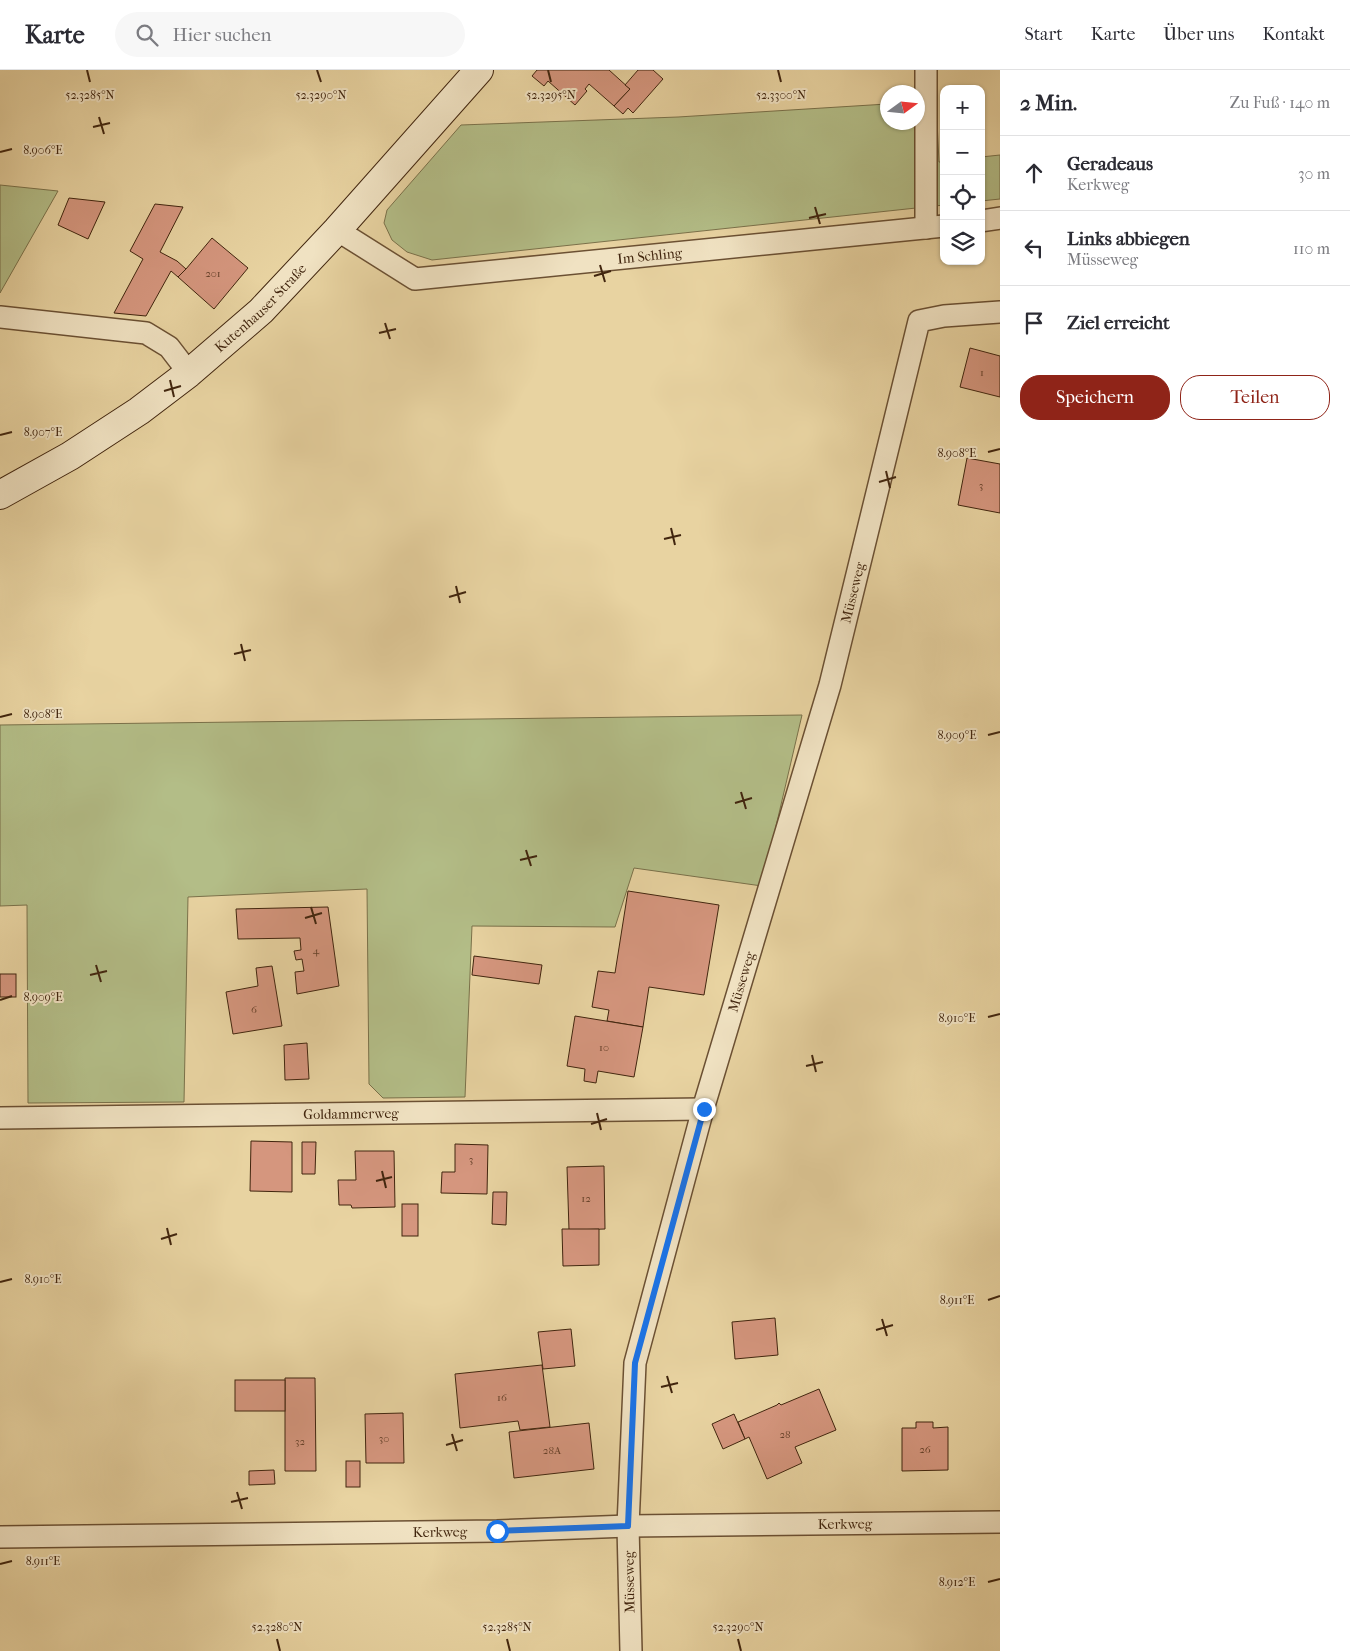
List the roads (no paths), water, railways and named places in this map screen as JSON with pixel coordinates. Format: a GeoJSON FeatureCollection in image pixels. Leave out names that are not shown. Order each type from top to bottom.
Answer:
{"type":"FeatureCollection","features":[{"type":"Feature","properties":{"kind":"street","name":"Kutenhauser Straße"},"geometry":{"type":"LineString","coordinates":[[0,495],[70,456],[140,411],[189,374],[261,311],[337,230],[479,70]]}},
{"type":"Feature","properties":{"kind":"street"},"geometry":{"type":"LineString","coordinates":[[926,70],[935,227]]}},
{"type":"Feature","properties":{"kind":"street"},"geometry":{"type":"LineString","coordinates":[[985,220],[1000,218]]}},
{"type":"Feature","properties":{"kind":"street","name":"Im Schling"},"geometry":{"type":"LineString","coordinates":[[337,230],[415,278],[935,227]]}},
{"type":"Feature","properties":{"kind":"street","name":"Müsseweg"},"geometry":{"type":"LineString","coordinates":[[631,1651],[628,1526],[635,1363],[704,1109],[830,685],[919,321],[944,316],[1000,312]]}},
{"type":"Feature","properties":{"kind":"street"},"geometry":{"type":"LineString","coordinates":[[0,317],[146,333],[169,346],[189,374]]}},
{"type":"Feature","properties":{"kind":"street","name":"Goldammerweg"},"geometry":{"type":"LineString","coordinates":[[0,1118],[704,1109]]}},
{"type":"Feature","properties":{"kind":"street","name":"Kerkweg"},"geometry":{"type":"LineString","coordinates":[[0,1537],[497,1531],[628,1526],[1000,1522]]}}]}
